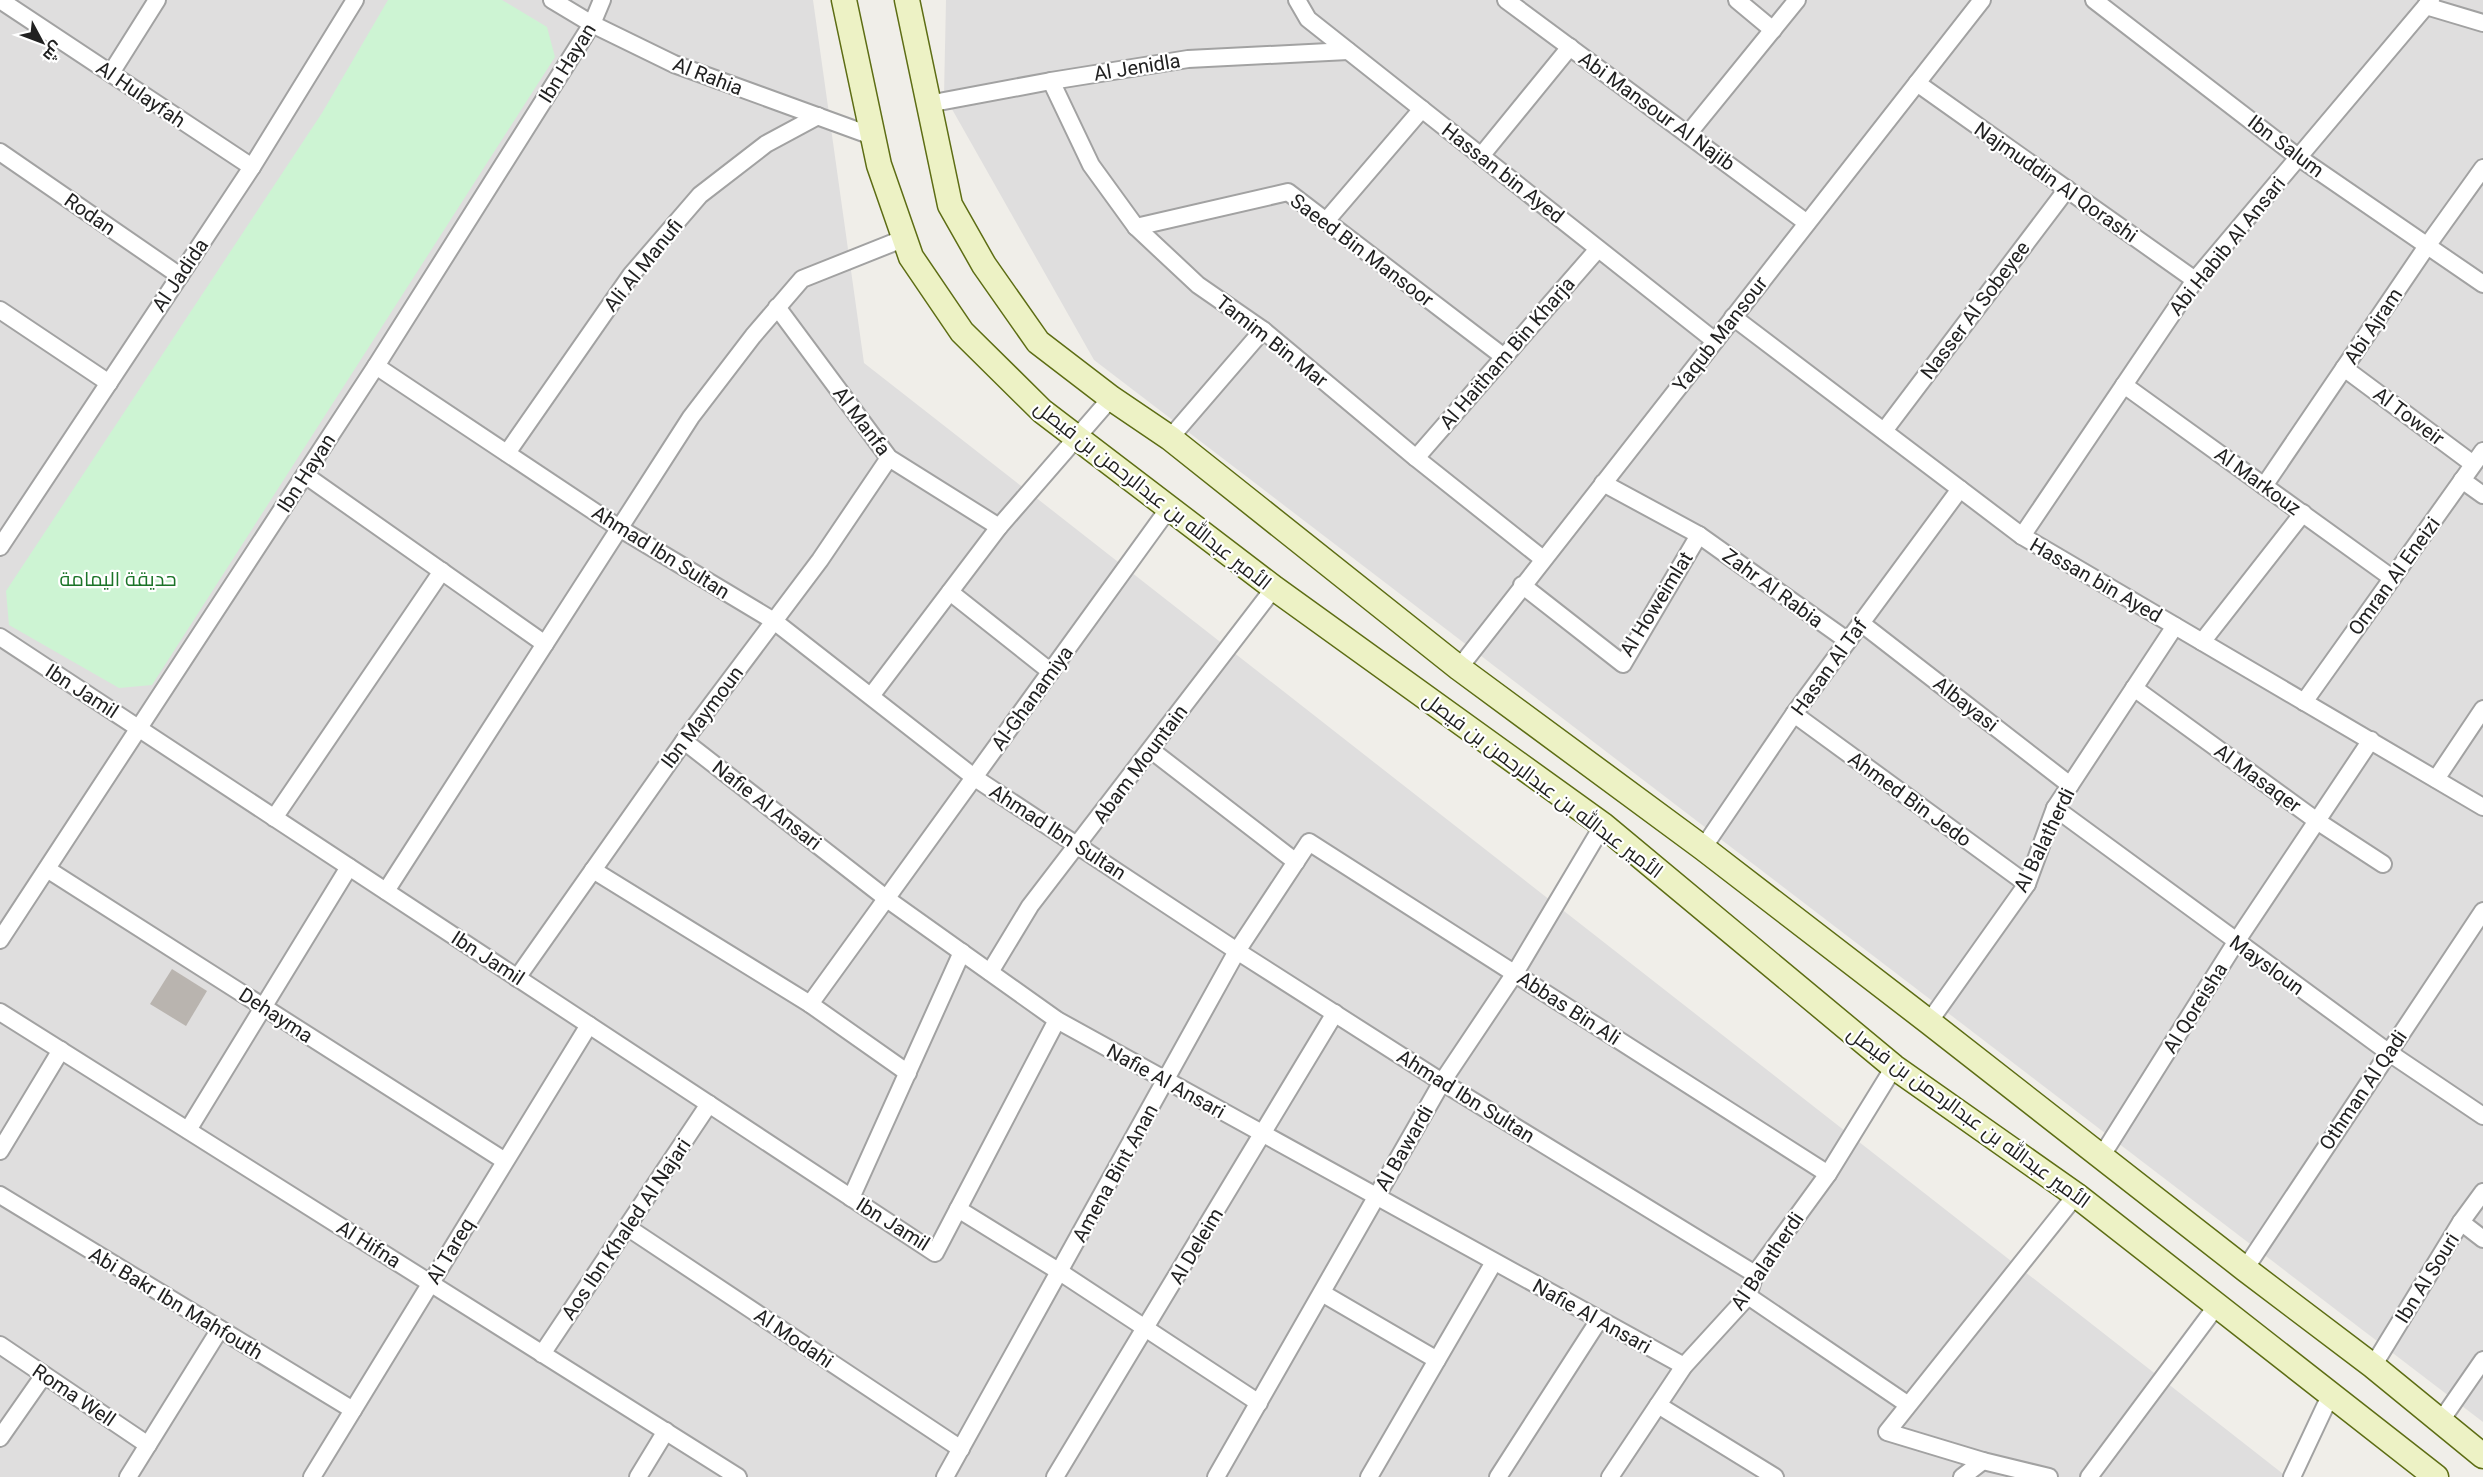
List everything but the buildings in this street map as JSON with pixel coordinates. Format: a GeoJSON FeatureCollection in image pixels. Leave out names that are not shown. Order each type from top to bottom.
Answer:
{"type":"FeatureCollection","features":[{"type":"Feature","properties":{"kind":"main road","name":"الأمير عبدالله بن عبدالرحمن بن فيصل"},"geometry":{"type":"LineString","coordinates":[[844,0],[879,165],[911,257],[962,332],[1042,411],[1274,588],[1603,825],[1894,1066],[2076,1195],[2436,1477]]}},
{"type":"Feature","properties":{"kind":"main road"},"geometry":{"type":"LineString","coordinates":[[907,0],[950,205],[984,265],[1038,342],[1111,398],[1170,438],[1459,668],[1703,848],[1929,1022],[2373,1366],[2483,1456]]}},
{"type":"Feature","properties":{"kind":"street","name":"Al Hulayfah"},"geometry":{"type":"LineString","coordinates":[[0,0],[252,167]]}},
{"type":"Feature","properties":{"kind":"street"},"geometry":{"type":"LineString","coordinates":[[111,73],[157,0]]}},
{"type":"Feature","properties":{"kind":"street","name":"Al Jadida"},"geometry":{"type":"LineString","coordinates":[[0,547],[252,167],[355,0]]}},
{"type":"Feature","properties":{"kind":"street","name":"Al Rahia"},"geometry":{"type":"LineString","coordinates":[[552,0],[592,24],[674,64],[872,136]]}},
{"type":"Feature","properties":{"kind":"street","name":"Ibn Hayan"},"geometry":{"type":"LineString","coordinates":[[0,940],[376,366],[592,24],[602,0]]}},
{"type":"Feature","properties":{"kind":"street","name":"Hassan bin Ayed"},"geometry":{"type":"LineString","coordinates":[[1297,0],[1308,19],[1715,341]]}},
{"type":"Feature","properties":{"kind":"street","name":"Abi Mansour Al Najib"},"geometry":{"type":"LineString","coordinates":[[1506,0],[1807,222]]}},
{"type":"Feature","properties":{"kind":"street"},"geometry":{"type":"LineString","coordinates":[[1737,0],[1773,30]]}},
{"type":"Feature","properties":{"kind":"street"},"geometry":{"type":"LineString","coordinates":[[1688,135],[1797,0]]}},
{"type":"Feature","properties":{"kind":"street","name":"Yaqub Mansour"},"geometry":{"type":"LineString","coordinates":[[1459,668],[1982,0]]}},
{"type":"Feature","properties":{"kind":"street","name":"Ibn Salum"},"geometry":{"type":"LineString","coordinates":[[2094,0],[2298,157],[2483,284]]}},
{"type":"Feature","properties":{"kind":"street"},"geometry":{"type":"LineString","coordinates":[[2429,3],[2483,23]]}},
{"type":"Feature","properties":{"kind":"street","name":"Abi Habib Al Ansari"},"geometry":{"type":"LineString","coordinates":[[2022,536],[2195,280],[2429,3]]}},
{"type":"Feature","properties":{"kind":"street"},"geometry":{"type":"LineString","coordinates":[[1481,156],[1570,47]]}},
{"type":"Feature","properties":{"kind":"street","name":"Al Jenidla"},"geometry":{"type":"LineString","coordinates":[[928,104],[1188,59],[1348,51]]}},
{"type":"Feature","properties":{"kind":"street","name":"Tamim Bin Mar"},"geometry":{"type":"LineString","coordinates":[[1051,81],[1091,165],[1136,227],[1198,285],[1263,330],[1416,458],[1543,558]]}},
{"type":"Feature","properties":{"kind":"street","name":"Najmuddin Al Qorashi"},"geometry":{"type":"LineString","coordinates":[[1917,83],[2195,280]]}},
{"type":"Feature","properties":{"kind":"street"},"geometry":{"type":"LineString","coordinates":[[1326,220],[1422,110]]}},
{"type":"Feature","properties":{"kind":"street","name":"Ali Al Manufi"},"geometry":{"type":"LineString","coordinates":[[507,453],[631,275],[700,195],[766,144],[818,116]]}},
{"type":"Feature","properties":{"kind":"street","name":"Rodan"},"geometry":{"type":"LineString","coordinates":[[0,152],[180,276]]}},
{"type":"Feature","properties":{"kind":"street","name":"Abi Ajram"},"geometry":{"type":"LineString","coordinates":[[2264,486],[2427,246],[2483,168]]}},
{"type":"Feature","properties":{"kind":"street","name":"Nasser Al Sobeyee"},"geometry":{"type":"LineString","coordinates":[[1884,431],[2067,189]]}},
{"type":"Feature","properties":{"kind":"street","name":"Saeed Bin Mansoor"},"geometry":{"type":"LineString","coordinates":[[1136,227],[1288,192],[1504,357]]}},
{"type":"Feature","properties":{"kind":"street"},"geometry":{"type":"LineString","coordinates":[[386,891],[691,417],[777,308],[802,279],[905,238]]}},
{"type":"Feature","properties":{"kind":"street","name":"Al Haitham Bin Kharja"},"geometry":{"type":"LineString","coordinates":[[1416,458],[1598,249]]}},
{"type":"Feature","properties":{"kind":"street","name":"Al Manfa"},"geometry":{"type":"LineString","coordinates":[[777,308],[889,458],[999,527]]}},
{"type":"Feature","properties":{"kind":"street"},"geometry":{"type":"LineString","coordinates":[[0,310],[109,383]]}},
{"type":"Feature","properties":{"kind":"street","name":"Hassan bin Ayed"},"geometry":{"type":"LineString","coordinates":[[1733,316],[2022,536],[2483,807]]}},
{"type":"Feature","properties":{"kind":"street"},"geometry":{"type":"LineString","coordinates":[[1170,438],[1263,330]]}},
{"type":"Feature","properties":{"kind":"street","name":"Ahmad Ibn Sultan"},"geometry":{"type":"LineString","coordinates":[[376,366],[619,528],[774,621],[975,778],[1442,1082],[1755,1274]]}},
{"type":"Feature","properties":{"kind":"street","name":"Al Toweir"},"geometry":{"type":"LineString","coordinates":[[2344,368],[2478,458]]}},
{"type":"Feature","properties":{"kind":"street","name":"Al Markouz"},"geometry":{"type":"LineString","coordinates":[[2124,385],[2392,578]]}},
{"type":"Feature","properties":{"kind":"street"},"geometry":{"type":"LineString","coordinates":[[871,696],[999,527],[1111,398]]}},
{"type":"Feature","properties":{"kind":"street","name":"Ibn Maymoun"},"geometry":{"type":"LineString","coordinates":[[517,978],[684,741],[820,560],[889,458]]}},
{"type":"Feature","properties":{"kind":"street","name":"Omran Al Eneizi"},"geometry":{"type":"LineString","coordinates":[[2304,702],[2478,458]]}},
{"type":"Feature","properties":{"kind":"street"},"geometry":{"type":"LineString","coordinates":[[305,475],[545,644]]}},
{"type":"Feature","properties":{"kind":"street"},"geometry":{"type":"LineString","coordinates":[[2462,480],[2483,495]]}},
{"type":"Feature","properties":{"kind":"street","name":"Al Howeimlat"},"geometry":{"type":"LineString","coordinates":[[1522,585],[1623,664],[1699,535],[1603,483]]}},
{"type":"Feature","properties":{"kind":"street","name":"Hasan Al Taf"},"geometry":{"type":"LineString","coordinates":[[1703,848],[1794,714],[1960,489]]}},
{"type":"Feature","properties":{"kind":"street","name":"Al-Ghanamiya"},"geometry":{"type":"LineString","coordinates":[[810,1004],[1169,508]]}},
{"type":"Feature","properties":{"kind":"street"},"geometry":{"type":"LineString","coordinates":[[2202,642],[2302,513]]}},
{"type":"Feature","properties":{"kind":"street","name":"Zahr Al Rabia"},"geometry":{"type":"LineString","coordinates":[[1699,535],[1848,641]]}},
{"type":"Feature","properties":{"kind":"street"},"geometry":{"type":"LineString","coordinates":[[274,818],[442,571]]}},
{"type":"Feature","properties":{"kind":"street","name":"Abam Mountain"},"geometry":{"type":"LineString","coordinates":[[990,972],[1030,906],[1274,588]]}},
{"type":"Feature","properties":{"kind":"street"},"geometry":{"type":"LineString","coordinates":[[950,592],[1051,672]]}},
{"type":"Feature","properties":{"kind":"street","name":"Albayasi"},"geometry":{"type":"LineString","coordinates":[[1861,622],[2070,785]]}},
{"type":"Feature","properties":{"kind":"street","name":"Al Balatherdi"},"geometry":{"type":"LineString","coordinates":[[1929,1022],[2027,884],[2055,808],[2175,626]]}},
{"type":"Feature","properties":{"kind":"street","name":"Ibn Jamil"},"geometry":{"type":"LineString","coordinates":[[0,637],[935,1253],[1057,1020]]}},
{"type":"Feature","properties":{"kind":"street","name":"Al Masaqer"},"geometry":{"type":"LineString","coordinates":[[2134,688],[2317,821],[2384,864]]}},
{"type":"Feature","properties":{"kind":"street"},"geometry":{"type":"LineString","coordinates":[[2436,779],[2483,709]]}},
{"type":"Feature","properties":{"kind":"street","name":"Ahmed Bin Jedo"},"geometry":{"type":"LineString","coordinates":[[1794,714],[2027,884]]}},
{"type":"Feature","properties":{"kind":"street","name":"Al Qoreisha"},"geometry":{"type":"LineString","coordinates":[[2101,1157],[2236,942],[2371,740]]}},
{"type":"Feature","properties":{"kind":"street","name":"Nafie Al Ansari"},"geometry":{"type":"LineString","coordinates":[[684,741],[886,899],[1057,1020],[1684,1366]]}},
{"type":"Feature","properties":{"kind":"street"},"geometry":{"type":"LineString","coordinates":[[1151,750],[1296,862]]}},
{"type":"Feature","properties":{"kind":"street","name":"Maysloun"},"geometry":{"type":"LineString","coordinates":[[2055,808],[2388,1053],[2483,1116]]}},
{"type":"Feature","properties":{"kind":"street","name":"Al Bawardi"},"geometry":{"type":"LineString","coordinates":[[1216,1477],[1442,1082],[1515,973],[1603,825]]}},
{"type":"Feature","properties":{"kind":"street","name":"Amena Bint Anan"},"geometry":{"type":"LineString","coordinates":[[945,1477],[1238,951],[1310,842]]}},
{"type":"Feature","properties":{"kind":"street","name":"Abbas Bin Ali"},"geometry":{"type":"LineString","coordinates":[[1310,842],[1828,1174]]}},
{"type":"Feature","properties":{"kind":"street"},"geometry":{"type":"LineString","coordinates":[[188,1130],[349,867]]}},
{"type":"Feature","properties":{"kind":"street","name":"Dehayma"},"geometry":{"type":"LineString","coordinates":[[46,869],[505,1161]]}},
{"type":"Feature","properties":{"kind":"street"},"geometry":{"type":"LineString","coordinates":[[593,870],[810,1004],[908,1072]]}},
{"type":"Feature","properties":{"kind":"street","name":"Othman Al Qadi"},"geometry":{"type":"LineString","coordinates":[[2245,1269],[2483,912]]}},
{"type":"Feature","properties":{"kind":"street"},"geometry":{"type":"LineString","coordinates":[[851,1198],[962,952]]}},
{"type":"Feature","properties":{"kind":"street","name":"Al Hifna"},"geometry":{"type":"LineString","coordinates":[[0,1012],[738,1477]]}},
{"type":"Feature","properties":{"kind":"street","name":"Al Deleim"},"geometry":{"type":"LineString","coordinates":[[1055,1477],[1335,1013]]}},
{"type":"Feature","properties":{"kind":"street","name":"Al Tareq"},"geometry":{"type":"LineString","coordinates":[[312,1477],[589,1025]]}},
{"type":"Feature","properties":{"kind":"street"},"geometry":{"type":"LineString","coordinates":[[0,1151],[61,1050]]}},
{"type":"Feature","properties":{"kind":"street","name":"Al Balatherdi"},"geometry":{"type":"LineString","coordinates":[[1610,1477],[1684,1366],[1748,1296],[1755,1274],[1828,1174],[1894,1066]]}},
{"type":"Feature","properties":{"kind":"street","name":"Aos Ibn Khaled Al Najari"},"geometry":{"type":"LineString","coordinates":[[542,1354],[709,1104]]}},
{"type":"Feature","properties":{"kind":"street","name":"Ibn Al Souri"},"geometry":{"type":"LineString","coordinates":[[2373,1366],[2461,1222],[2483,1192]]}},
{"type":"Feature","properties":{"kind":"street","name":"Abi Bakr Ibn Mahfouth"},"geometry":{"type":"LineString","coordinates":[[0,1195],[353,1410]]}},
{"type":"Feature","properties":{"kind":"street"},"geometry":{"type":"LineString","coordinates":[[2049,1477],[1983,1461],[1887,1432],[1907,1404],[2076,1195]]}},
{"type":"Feature","properties":{"kind":"street"},"geometry":{"type":"LineString","coordinates":[[958,1209],[1060,1272],[1258,1403]]}},
{"type":"Feature","properties":{"kind":"street"},"geometry":{"type":"LineString","coordinates":[[2461,1222],[2483,1239]]}},
{"type":"Feature","properties":{"kind":"street","name":"Al Modahi"},"geometry":{"type":"LineString","coordinates":[[627,1227],[961,1449]]}},
{"type":"Feature","properties":{"kind":"street"},"geometry":{"type":"LineString","coordinates":[[1369,1477],[1494,1262]]}},
{"type":"Feature","properties":{"kind":"street"},"geometry":{"type":"LineString","coordinates":[[1322,1293],[1437,1360]]}},
{"type":"Feature","properties":{"kind":"street"},"geometry":{"type":"LineString","coordinates":[[1748,1296],[1907,1404]]}},
{"type":"Feature","properties":{"kind":"street"},"geometry":{"type":"LineString","coordinates":[[2089,1477],[2218,1304]]}},
{"type":"Feature","properties":{"kind":"street"},"geometry":{"type":"LineString","coordinates":[[1498,1477],[1599,1320]]}},
{"type":"Feature","properties":{"kind":"street"},"geometry":{"type":"LineString","coordinates":[[128,1477],[220,1329]]}},
{"type":"Feature","properties":{"kind":"street","name":"Roma Well"},"geometry":{"type":"LineString","coordinates":[[0,1345],[148,1445]]}},
{"type":"Feature","properties":{"kind":"street"},"geometry":{"type":"LineString","coordinates":[[2440,1422],[2483,1360]]}},
{"type":"Feature","properties":{"kind":"street"},"geometry":{"type":"LineString","coordinates":[[0,1438],[44,1375]]}},
{"type":"Feature","properties":{"kind":"street"},"geometry":{"type":"LineString","coordinates":[[2292,1477],[2330,1396]]}},
{"type":"Feature","properties":{"kind":"street"},"geometry":{"type":"LineString","coordinates":[[1658,1405],[1775,1477]]}},
{"type":"Feature","properties":{"kind":"street"},"geometry":{"type":"LineString","coordinates":[[638,1477],[666,1431]]}},
{"type":"Feature","properties":{"kind":"street"},"geometry":{"type":"LineString","coordinates":[[1962,1477],[1983,1461]]}},
{"type":"Feature","properties":{"kind":"shaded area"},"geometry":{"type":"Polygon","coordinates":[[[0,0],[813,0],[864,363],[2287,1477],[0,1477],[0,0]]]}},
{"type":"Feature","properties":{"kind":"shaded area"},"geometry":{"type":"Polygon","coordinates":[[[946,0],[2483,0],[2483,1422],[1094,360],[944,95],[946,0]]]}},
{"type":"Feature","properties":{"kind":"green space","name":"حديقة اليمامة"},"geometry":{"type":"Polygon","coordinates":[[[388,0],[502,0],[547,27],[555,57],[152,685],[119,688],[9,625],[6,591],[322,113],[388,0]]]}}]}
